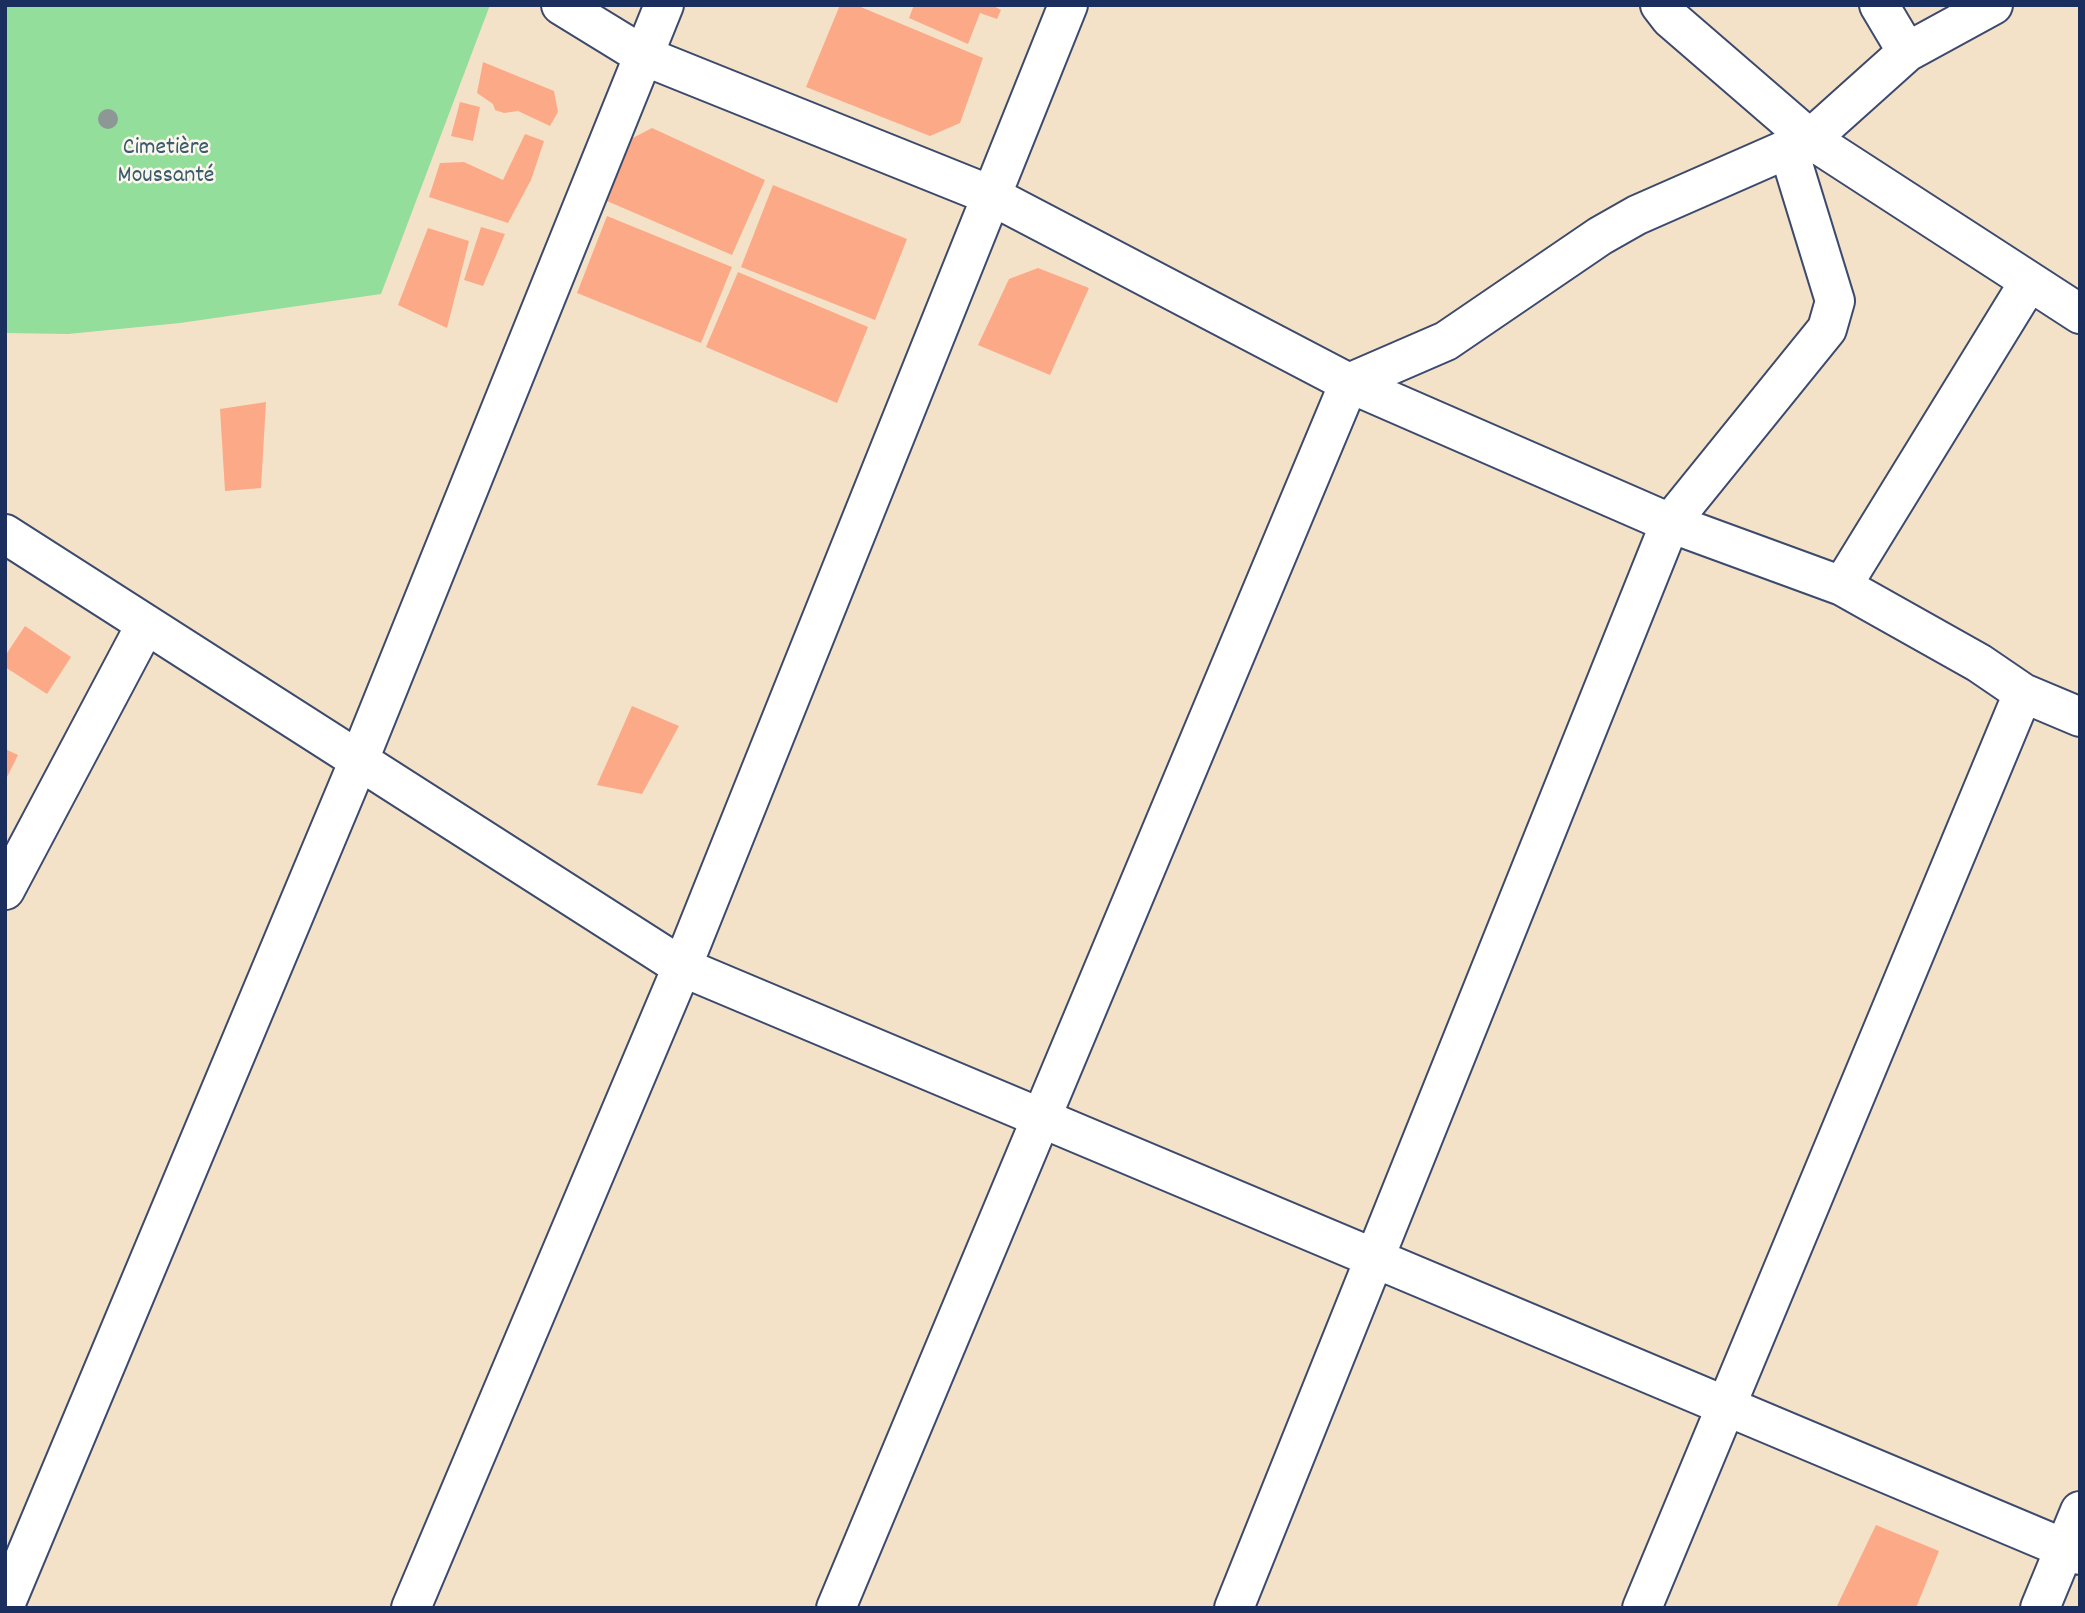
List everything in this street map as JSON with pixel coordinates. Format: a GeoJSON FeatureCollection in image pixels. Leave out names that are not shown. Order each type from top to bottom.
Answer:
{"type":"FeatureCollection","features":[{"type":"Feature","properties":{"kind":"street"},"geometry":{"type":"LineString","coordinates":[[561,5],[644,55],[990,195],[1349,383],[1670,523],[1842,586],[1979,663],[2023,693],[2080,717]]}},
{"type":"Feature","properties":{"kind":"street"},"geometry":{"type":"LineString","coordinates":[[5,1605],[359,760],[664,5]]}},
{"type":"Feature","properties":{"kind":"street"},"geometry":{"type":"LineString","coordinates":[[411,1608],[682,967],[1068,5]]}},
{"type":"Feature","properties":{"kind":"street"},"geometry":{"type":"LineString","coordinates":[[1660,5],[1670,18],[1799,144],[2080,314]]}},
{"type":"Feature","properties":{"kind":"street"},"geometry":{"type":"LineString","coordinates":[[1879,5],[1907,52]]}},
{"type":"Feature","properties":{"kind":"street"},"geometry":{"type":"LineString","coordinates":[[836,1608],[1349,383],[1447,341],[1600,236],[1637,215],[1799,144],[1907,52],[1993,5]]}},
{"type":"Feature","properties":{"kind":"street"},"geometry":{"type":"LineString","coordinates":[[1234,1608],[1670,523],[1827,329],[1835,301],[1799,144]]}},
{"type":"Feature","properties":{"kind":"street"},"geometry":{"type":"LineString","coordinates":[[1842,586],[2029,282]]}},
{"type":"Feature","properties":{"kind":"street"},"geometry":{"type":"LineString","coordinates":[[5,534],[682,967],[2072,1552]]}},
{"type":"Feature","properties":{"kind":"street"},"geometry":{"type":"LineString","coordinates":[[5,890],[146,624]]}},
{"type":"Feature","properties":{"kind":"street"},"geometry":{"type":"LineString","coordinates":[[1642,1608],[2023,693]]}},
{"type":"Feature","properties":{"kind":"street"},"geometry":{"type":"LineString","coordinates":[[2040,1608],[2072,1552],[2080,1511]]}},
{"type":"Feature","properties":{"kind":"green space","name":"Cimetière Moussanté"},"geometry":{"type":"Polygon","coordinates":[[[5,5],[490,5],[381,294],[180,323],[68,334],[5,333],[5,5]]]}},
{"type":"Feature","properties":{"kind":"building"},"geometry":{"type":"Polygon","coordinates":[[[840,5],[856,5],[983,58],[960,123],[930,136],[806,87],[840,5]]]}},
{"type":"Feature","properties":{"kind":"building"},"geometry":{"type":"Polygon","coordinates":[[[914,5],[992,5],[1001,10],[997,19],[980,13],[968,44],[909,18],[914,5]]]}},
{"type":"Feature","properties":{"kind":"building"},"geometry":{"type":"Polygon","coordinates":[[[483,62],[554,91],[558,112],[550,126],[518,111],[504,113],[495,110],[493,104],[477,93],[483,62]]]}},
{"type":"Feature","properties":{"kind":"building"},"geometry":{"type":"Polygon","coordinates":[[[460,102],[480,107],[473,141],[451,136],[460,102]]]}},
{"type":"Feature","properties":{"kind":"building"},"geometry":{"type":"Polygon","coordinates":[[[652,128],[765,180],[732,255],[600,198],[627,141],[652,128]]]}},
{"type":"Feature","properties":{"kind":"building"},"geometry":{"type":"Polygon","coordinates":[[[525,134],[544,141],[531,180],[508,223],[429,197],[440,163],[464,162],[503,180],[525,134]]]}},
{"type":"Feature","properties":{"kind":"building"},"geometry":{"type":"Polygon","coordinates":[[[773,185],[907,239],[875,320],[741,267],[773,185]]]}},
{"type":"Feature","properties":{"kind":"building"},"geometry":{"type":"Polygon","coordinates":[[[607,216],[732,267],[701,343],[577,293],[607,216]]]}},
{"type":"Feature","properties":{"kind":"building"},"geometry":{"type":"Polygon","coordinates":[[[481,227],[505,234],[483,286],[464,280],[481,227]]]}},
{"type":"Feature","properties":{"kind":"building"},"geometry":{"type":"Polygon","coordinates":[[[428,228],[469,241],[447,328],[398,305],[428,228]]]}},
{"type":"Feature","properties":{"kind":"building"},"geometry":{"type":"Polygon","coordinates":[[[1038,268],[1089,288],[1050,375],[978,345],[1009,279],[1038,268]]]}},
{"type":"Feature","properties":{"kind":"building"},"geometry":{"type":"Polygon","coordinates":[[[738,272],[868,327],[837,403],[706,347],[738,272]]]}},
{"type":"Feature","properties":{"kind":"building"},"geometry":{"type":"Polygon","coordinates":[[[266,402],[261,488],[225,491],[220,409],[266,402]]]}},
{"type":"Feature","properties":{"kind":"building"},"geometry":{"type":"Polygon","coordinates":[[[25,626],[71,657],[47,694],[5,667],[5,656],[25,626]]]}},
{"type":"Feature","properties":{"kind":"building"},"geometry":{"type":"Polygon","coordinates":[[[632,706],[679,726],[642,794],[597,785],[632,706]]]}},
{"type":"Feature","properties":{"kind":"building"},"geometry":{"type":"Polygon","coordinates":[[[5,749],[18,755],[5,781],[5,749]]]}},
{"type":"Feature","properties":{"kind":"building"},"geometry":{"type":"Polygon","coordinates":[[[1876,1525],[1939,1551],[1916,1608],[1836,1608],[1876,1525]]]}}]}
